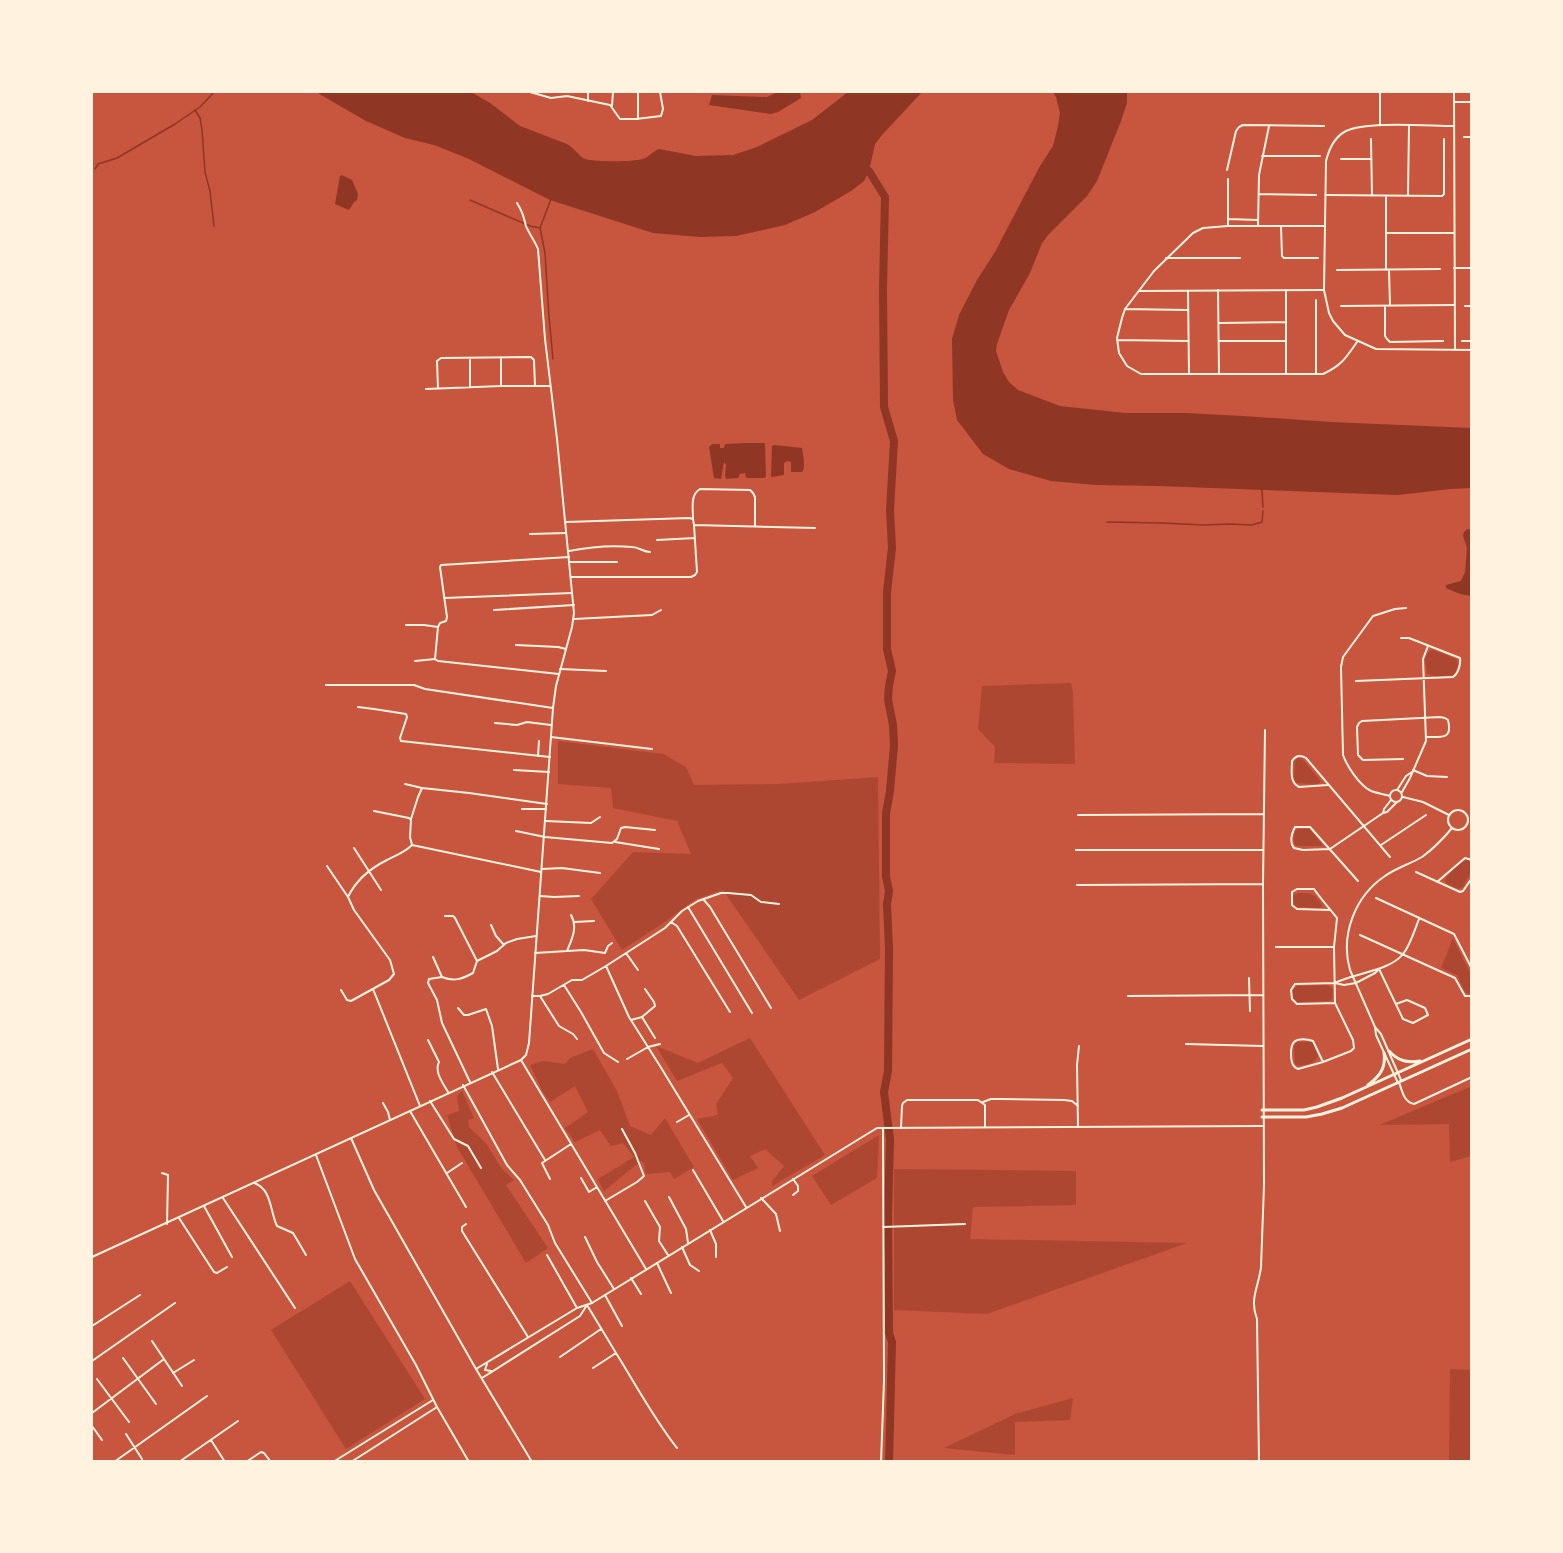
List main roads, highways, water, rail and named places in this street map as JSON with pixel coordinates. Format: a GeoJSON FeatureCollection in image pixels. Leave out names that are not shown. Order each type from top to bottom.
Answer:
{"type":"FeatureCollection","features":[{"type":"Feature","properties":{"kind":"main road"},"geometry":{"type":"LineString","coordinates":[[1262,1110],[1304,1110],[1317,1107],[1472,1039]]}},
{"type":"Feature","properties":{"kind":"main road"},"geometry":{"type":"LineString","coordinates":[[1262,1117],[1306,1117],[1342,1108],[1472,1049]]}},
{"type":"Feature","properties":{"kind":"main road"},"geometry":{"type":"LineString","coordinates":[[1389,1052],[1399,1060],[1410,1062],[1426,1060]]}},
{"type":"Feature","properties":{"kind":"main road"},"geometry":{"type":"LineString","coordinates":[[1364,1088],[1382,1071],[1384,1053]]}},
{"type":"Feature","properties":{"kind":"waterway"},"geometry":{"type":"LineString","coordinates":[[95,169],[98,164],[117,158],[175,124],[200,107],[214,92]]}},
{"type":"Feature","properties":{"kind":"waterway"},"geometry":{"type":"LineString","coordinates":[[195,110],[200,118],[202,130],[205,172],[210,191],[214,226]]}},
{"type":"Feature","properties":{"kind":"waterway"},"geometry":{"type":"LineString","coordinates":[[861,167],[869,171],[885,197],[884,407],[894,441],[890,510],[892,548],[887,592],[887,649],[892,671],[888,699],[894,745],[886,813],[889,949],[888,1071],[884,1092],[890,1139],[889,1333],[892,1342],[889,1462]]}},
{"type":"Feature","properties":{"kind":"waterway"},"geometry":{"type":"LineString","coordinates":[[551,199],[540,228],[545,253],[553,359]]}},
{"type":"Feature","properties":{"kind":"waterway"},"geometry":{"type":"LineString","coordinates":[[470,200],[530,226],[540,228]]}},
{"type":"Feature","properties":{"kind":"waterway"},"geometry":{"type":"LineString","coordinates":[[1262,490],[1263,507]]}},
{"type":"Feature","properties":{"kind":"waterway"},"geometry":{"type":"LineString","coordinates":[[1107,522],[1252,525],[1262,522],[1263,511]]}}]}
